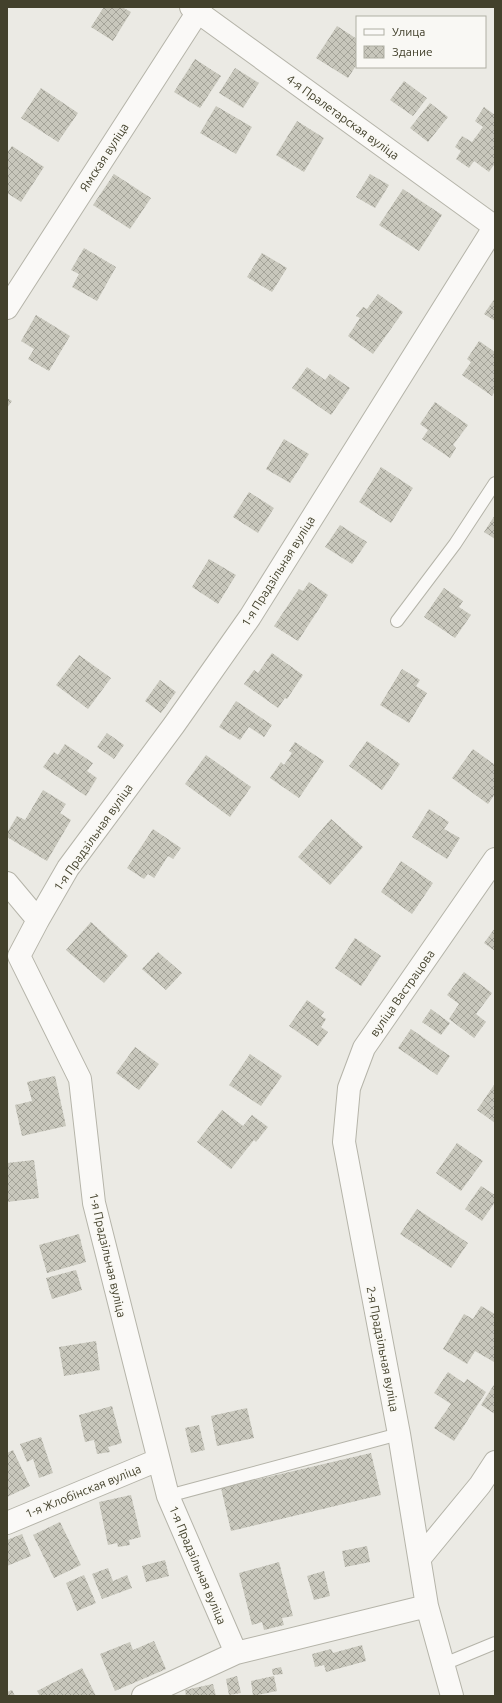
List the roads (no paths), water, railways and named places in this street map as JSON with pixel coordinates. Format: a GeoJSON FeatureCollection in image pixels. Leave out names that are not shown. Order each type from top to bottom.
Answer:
{"type":"FeatureCollection","features":[{"type":"Feature","properties":{"kind":"street","name":"4-я Пралетарская вуліца"},"geometry":{"type":"LineString","coordinates":[[197,9],[495,226]]}},
{"type":"Feature","properties":{"kind":"street","name":"Ямская вуліца"},"geometry":{"type":"LineString","coordinates":[[7,308],[197,9]]}},
{"type":"Feature","properties":{"kind":"street","name":"1-я Прадзільная вуліца"},"geometry":{"type":"LineString","coordinates":[[236,1653],[168,1496],[158,1460],[94,1203],[80,1079],[13,958],[38,920],[68,868],[174,725],[250,617],[495,226]]}},
{"type":"Feature","properties":{"kind":"street","name":"вуліца Вастрацова"},"geometry":{"type":"LineString","coordinates":[[344,1142],[349,1088],[364,1048],[495,859]]}},
{"type":"Feature","properties":{"kind":"street"},"geometry":{"type":"LineString","coordinates":[[7,884],[38,920]]}},
{"type":"Feature","properties":{"kind":"street","name":"2-я Прадзільная вуліца"},"geometry":{"type":"LineString","coordinates":[[344,1142],[399,1434],[427,1606],[452,1696]]}},
{"type":"Feature","properties":{"kind":"street","name":"1-я Жлобінская вуліца"},"geometry":{"type":"LineString","coordinates":[[7,1522],[158,1460]]}},
{"type":"Feature","properties":{"kind":"street"},"geometry":{"type":"LineString","coordinates":[[420,1558],[480,1485],[495,1462]]}},
{"type":"Feature","properties":{"kind":"street"},"geometry":{"type":"LineString","coordinates":[[144,1696],[236,1653],[427,1606]]}},
{"type":"Feature","properties":{"kind":"lane"},"geometry":{"type":"LineString","coordinates":[[397,621],[455,544],[495,483]]}},
{"type":"Feature","properties":{"kind":"lane"},"geometry":{"type":"LineString","coordinates":[[168,1496],[399,1434]]}},
{"type":"Feature","properties":{"kind":"lane"},"geometry":{"type":"LineString","coordinates":[[444,1664],[495,1643]]}}]}
